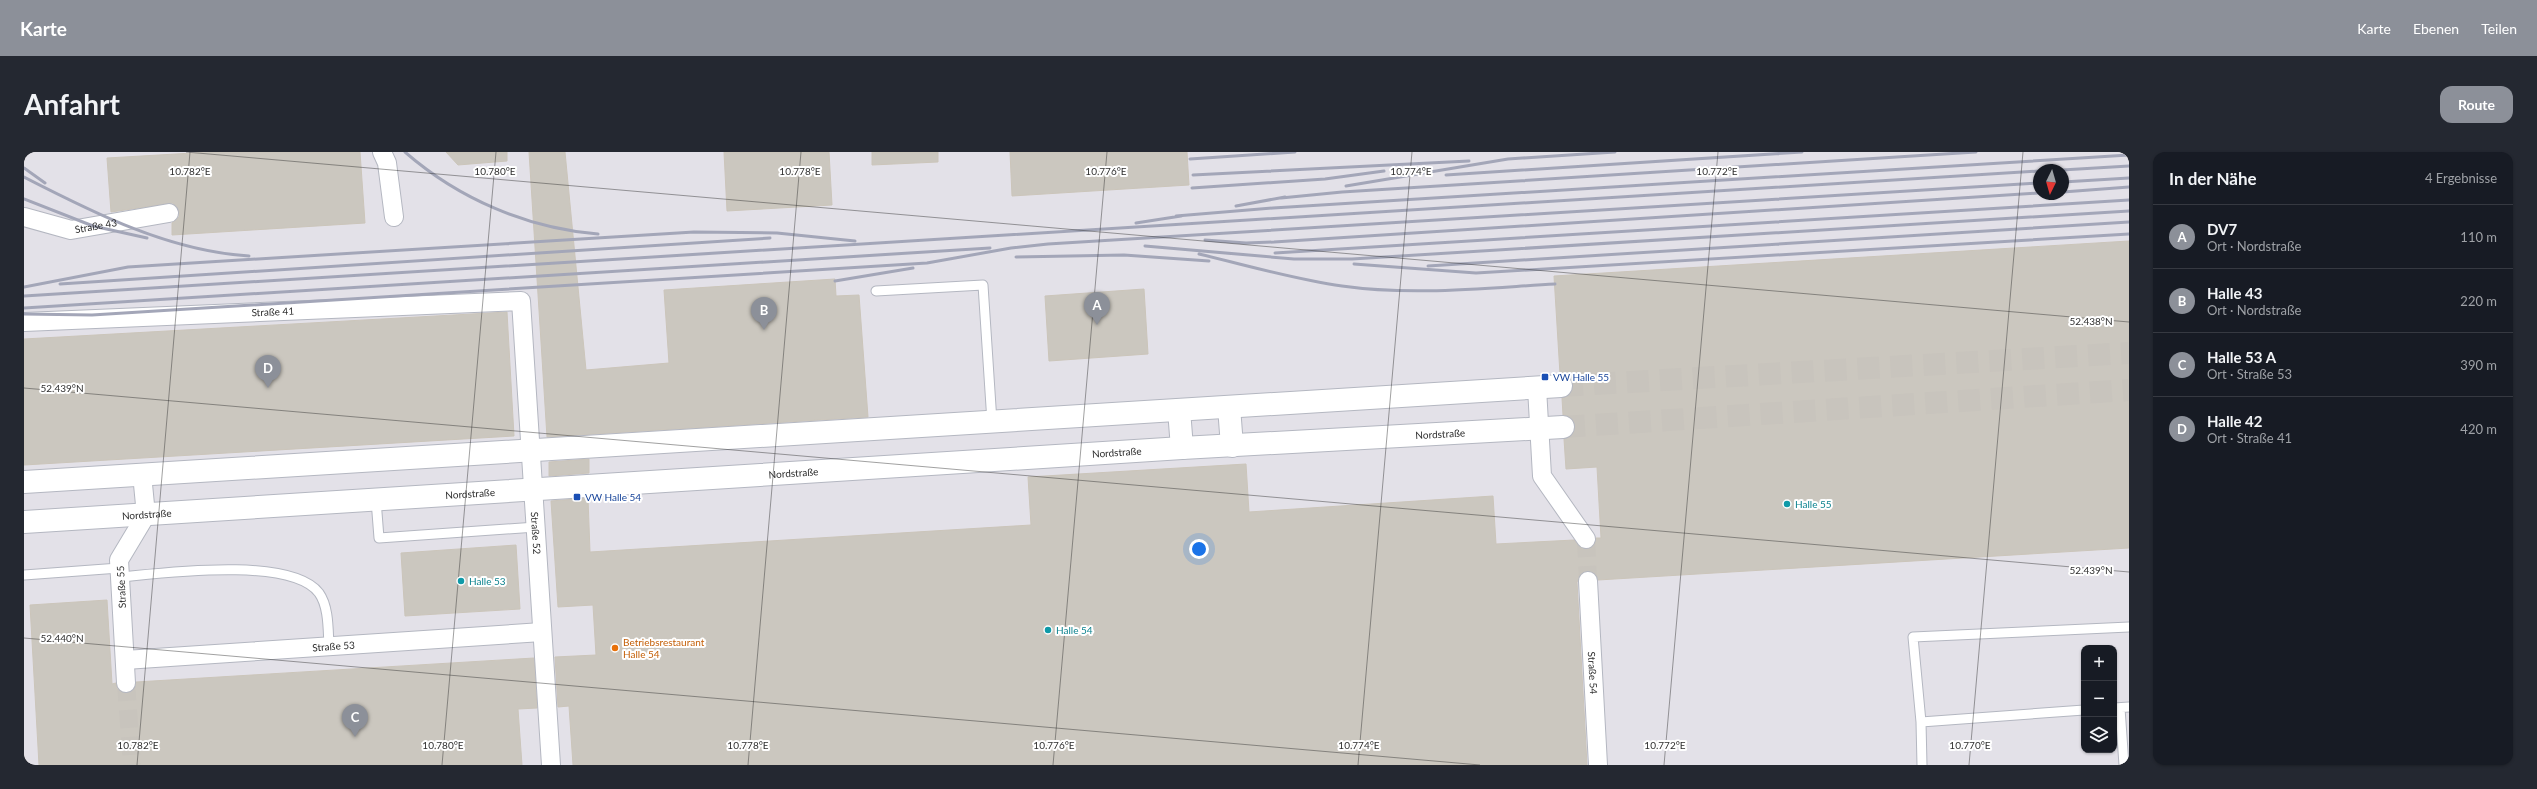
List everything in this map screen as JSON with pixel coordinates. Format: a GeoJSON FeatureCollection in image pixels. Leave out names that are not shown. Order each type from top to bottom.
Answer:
{"type":"FeatureCollection","features":[{"type":"Feature","properties":{"kind":"street"},"geometry":{"type":"LineString","coordinates":[[382,152],[388,163],[394,217]]}},
{"type":"Feature","properties":{"kind":"street","name":"Straße 43"},"geometry":{"type":"LineString","coordinates":[[24,216],[71,230],[169,213]]}},
{"type":"Feature","properties":{"kind":"street","name":"Straße 41"},"geometry":{"type":"LineString","coordinates":[[24,322],[521,301]]}},
{"type":"Feature","properties":{"kind":"street","name":"Straße 52"},"geometry":{"type":"LineString","coordinates":[[521,301],[551,765]]}},
{"type":"Feature","properties":{"kind":"street"},"geometry":{"type":"LineString","coordinates":[[24,482],[1561,386]]}},
{"type":"Feature","properties":{"kind":"street"},"geometry":{"type":"LineString","coordinates":[[1537,388],[1542,476],[1586,539]]}},
{"type":"Feature","properties":{"kind":"street"},"geometry":{"type":"LineString","coordinates":[[1229,407],[1232,446]]}},
{"type":"Feature","properties":{"kind":"street"},"geometry":{"type":"LineString","coordinates":[[1179,410],[1182,448]]}},
{"type":"Feature","properties":{"kind":"street","name":"Nordstraße"},"geometry":{"type":"LineString","coordinates":[[24,522],[1182,448],[1563,427]]}},
{"type":"Feature","properties":{"kind":"street"},"geometry":{"type":"LineString","coordinates":[[142,474],[146,515]]}},
{"type":"Feature","properties":{"kind":"street","name":"Straße 55"},"geometry":{"type":"LineString","coordinates":[[126,683],[119,560],[146,515]]}},
{"type":"Feature","properties":{"kind":"street","name":"Straße 54"},"geometry":{"type":"LineString","coordinates":[[1588,581],[1598,765]]}},
{"type":"Feature","properties":{"kind":"street","name":"Straße 53"},"geometry":{"type":"LineString","coordinates":[[125,660],[542,632]]}},
{"type":"Feature","properties":{"kind":"lane"},"geometry":{"type":"LineString","coordinates":[[876,291],[983,285],[992,422]]}},
{"type":"Feature","properties":{"kind":"lane"},"geometry":{"type":"LineString","coordinates":[[376,500],[378,538],[536,528]]}},
{"type":"Feature","properties":{"kind":"lane"},"geometry":{"type":"LineString","coordinates":[[24,575],[200,570],[267,572],[305,582],[318,592],[324,601],[330,646]]}},
{"type":"Feature","properties":{"kind":"lane"},"geometry":{"type":"LineString","coordinates":[[1922,765],[1921,722],[1913,638],[2129,627]]}},
{"type":"Feature","properties":{"kind":"lane"},"geometry":{"type":"LineString","coordinates":[[2121,708],[2124,765]]}},
{"type":"Feature","properties":{"kind":"lane"},"geometry":{"type":"LineString","coordinates":[[1921,722],[2081,710]]}},
{"type":"Feature","properties":{"kind":"shaded area"},"geometry":{"type":"Polygon","coordinates":[[[24,152],[2129,152],[2129,765],[24,765],[24,152]]]}},
{"type":"Feature","properties":{"kind":"building"},"geometry":{"type":"Polygon","coordinates":[[[210,152],[360,152],[365,223],[172,235],[172,223],[179,217],[179,212],[173,203],[111,212],[107,158],[210,152]]]}},
{"type":"Feature","properties":{"kind":"building"},"geometry":{"type":"Polygon","coordinates":[[[446,152],[507,152],[507,161],[458,165],[446,152]]]}},
{"type":"Feature","properties":{"kind":"building"},"geometry":{"type":"Polygon","coordinates":[[[529,152],[565,152],[586,370],[669,363],[664,290],[835,279],[836,296],[859,295],[868,417],[547,437],[529,152]]]}},
{"type":"Feature","properties":{"kind":"building"},"geometry":{"type":"Polygon","coordinates":[[[724,152],[829,152],[832,205],[727,211],[724,152]]]}},
{"type":"Feature","properties":{"kind":"building"},"geometry":{"type":"Polygon","coordinates":[[[872,152],[938,152],[938,162],[872,165],[872,152]]]}},
{"type":"Feature","properties":{"kind":"building"},"geometry":{"type":"Polygon","coordinates":[[[1010,152],[1187,152],[1189,185],[1012,196],[1010,152]]]}},
{"type":"Feature","properties":{"kind":"building"},"geometry":{"type":"Polygon","coordinates":[[[2129,241],[2129,548],[1598,580],[1593,572],[1583,572],[1577,582],[1587,765],[573,765],[569,706],[558,707],[555,657],[596,655],[593,605],[558,607],[551,501],[588,498],[590,552],[1031,525],[1028,477],[1246,464],[1249,512],[1493,496],[1496,544],[1574,540],[1581,548],[1587,549],[1595,544],[1596,538],[1601,538],[1597,467],[1566,469],[1564,439],[1574,433],[1575,426],[1569,416],[1563,415],[1562,398],[1568,396],[1573,386],[1571,379],[1560,374],[1554,276],[2129,241]]]}},
{"type":"Feature","properties":{"kind":"building"},"geometry":{"type":"Polygon","coordinates":[[[1144,289],[1148,354],[1049,361],[1045,296],[1144,289]]]}},
{"type":"Feature","properties":{"kind":"building"},"geometry":{"type":"Polygon","coordinates":[[[507,312],[514,436],[24,465],[24,339],[507,312]]]}},
{"type":"Feature","properties":{"kind":"building"},"geometry":{"type":"Polygon","coordinates":[[[589,459],[589,473],[549,476],[549,462],[589,459]]]}},
{"type":"Feature","properties":{"kind":"building","name":"Halle 53"},"geometry":{"type":"Polygon","coordinates":[[[516,545],[520,609],[405,616],[401,553],[516,545]]]}},
{"type":"Feature","properties":{"kind":"building"},"geometry":{"type":"Polygon","coordinates":[[[107,600],[112,684],[116,683],[117,689],[126,693],[132,692],[136,682],[534,658],[537,708],[518,709],[522,765],[39,765],[30,605],[107,600]]]}},
{"type":"Feature","properties":{"kind":"tunnel"},"geometry":{"type":"LineString","coordinates":[[1561,386],[2129,353]]}},
{"type":"Feature","properties":{"kind":"tunnel"},"geometry":{"type":"LineString","coordinates":[[1563,427],[2129,390]]}},
{"type":"Feature","properties":{"kind":"tunnel"},"geometry":{"type":"LineString","coordinates":[[1586,539],[1588,581]]}},
{"type":"Feature","properties":{"kind":"tunnel"},"geometry":{"type":"LineString","coordinates":[[126,683],[132,765]]}},
{"type":"Feature","properties":{"kind":"railway"},"geometry":{"type":"LineString","coordinates":[[405,152],[448,184],[495,208],[520,218],[545,225],[572,231],[598,234]]}},
{"type":"Feature","properties":{"kind":"railway"},"geometry":{"type":"LineString","coordinates":[[1190,159],[1295,152]]}},
{"type":"Feature","properties":{"kind":"railway"},"geometry":{"type":"LineString","coordinates":[[1346,186],[1508,159],[1615,152]]}},
{"type":"Feature","properties":{"kind":"railway"},"geometry":{"type":"LineString","coordinates":[[1446,175],[1802,152]]}},
{"type":"Feature","properties":{"kind":"railway"},"geometry":{"type":"LineString","coordinates":[[1281,198],[1342,192],[1976,152]]}},
{"type":"Feature","properties":{"kind":"railway"},"geometry":{"type":"LineString","coordinates":[[1176,216],[1273,208],[2129,155]]}},
{"type":"Feature","properties":{"kind":"railway"},"geometry":{"type":"LineString","coordinates":[[1193,175],[1469,161]]}},
{"type":"Feature","properties":{"kind":"railway"},"geometry":{"type":"LineString","coordinates":[[2069,170],[2129,166]]}},
{"type":"Feature","properties":{"kind":"railway"},"geometry":{"type":"LineString","coordinates":[[24,168],[45,183]]}},
{"type":"Feature","properties":{"kind":"railway"},"geometry":{"type":"LineString","coordinates":[[1192,188],[1325,179],[1384,171]]}},
{"type":"Feature","properties":{"kind":"railway"},"geometry":{"type":"LineString","coordinates":[[24,296],[2033,171]]}},
{"type":"Feature","properties":{"kind":"railway"},"geometry":{"type":"LineString","coordinates":[[24,177],[77,204],[133,228],[161,238],[190,247],[219,253],[249,256]]}},
{"type":"Feature","properties":{"kind":"railway"},"geometry":{"type":"LineString","coordinates":[[2069,182],[2129,178]]}},
{"type":"Feature","properties":{"kind":"railway"},"geometry":{"type":"LineString","coordinates":[[24,314],[92,315],[927,263],[1011,248],[1048,244],[2033,183]]}},
{"type":"Feature","properties":{"kind":"railway"},"geometry":{"type":"LineString","coordinates":[[2069,192],[2129,187]]}},
{"type":"Feature","properties":{"kind":"railway"},"geometry":{"type":"LineString","coordinates":[[1205,240],[1246,243],[1274,242],[2033,193]]}},
{"type":"Feature","properties":{"kind":"railway"},"geometry":{"type":"LineString","coordinates":[[1236,206],[1285,197]]}},
{"type":"Feature","properties":{"kind":"railway"},"geometry":{"type":"LineString","coordinates":[[24,199],[93,226],[147,238]]}},
{"type":"Feature","properties":{"kind":"railway"},"geometry":{"type":"LineString","coordinates":[[1275,253],[2129,200]]}},
{"type":"Feature","properties":{"kind":"railway"},"geometry":{"type":"LineString","coordinates":[[1145,246],[1294,259],[1352,259],[2129,211]]}},
{"type":"Feature","properties":{"kind":"railway"},"geometry":{"type":"LineString","coordinates":[[1136,223],[1181,216]]}},
{"type":"Feature","properties":{"kind":"railway"},"geometry":{"type":"LineString","coordinates":[[1428,266],[2129,222]]}},
{"type":"Feature","properties":{"kind":"railway"},"geometry":{"type":"LineString","coordinates":[[24,287],[128,267],[694,232],[777,233],[855,241]]}},
{"type":"Feature","properties":{"kind":"railway"},"geometry":{"type":"LineString","coordinates":[[1354,264],[1476,273],[2129,234]]}},
{"type":"Feature","properties":{"kind":"railway"},"geometry":{"type":"LineString","coordinates":[[60,284],[770,238]]}},
{"type":"Feature","properties":{"kind":"railway"},"geometry":{"type":"LineString","coordinates":[[24,308],[990,248]]}},
{"type":"Feature","properties":{"kind":"railway"},"geometry":{"type":"LineString","coordinates":[[1199,254],[1306,280],[1368,289],[1421,291],[1555,284]]}},
{"type":"Feature","properties":{"kind":"railway"},"geometry":{"type":"LineString","coordinates":[[1016,257],[1124,255],[1209,261]]}},
{"type":"Feature","properties":{"kind":"railway"},"geometry":{"type":"LineString","coordinates":[[835,281],[913,268]]}},
{"type":"Feature","properties":{"kind":"place","name":"DV7"},"geometry":{"type":"Point","coordinates":[1097,325]}},
{"type":"Feature","properties":{"kind":"place","name":"Halle 43"},"geometry":{"type":"Point","coordinates":[764,330]}},
{"type":"Feature","properties":{"kind":"place","name":"VW Halle 55"},"geometry":{"type":"Point","coordinates":[1545,377]}},
{"type":"Feature","properties":{"kind":"place","name":"Halle 42"},"geometry":{"type":"Point","coordinates":[268,388]}},
{"type":"Feature","properties":{"kind":"place","name":"VW Halle 54"},"geometry":{"type":"Point","coordinates":[577,497]}},
{"type":"Feature","properties":{"kind":"place","name":"Halle 55"},"geometry":{"type":"Point","coordinates":[1787,504]}},
{"type":"Feature","properties":{"kind":"place","name":"Halle 53"},"geometry":{"type":"Point","coordinates":[461,581]}},
{"type":"Feature","properties":{"kind":"place","name":"Halle 54"},"geometry":{"type":"Point","coordinates":[1048,630]}},
{"type":"Feature","properties":{"kind":"place","name":"Betriebsrestaurant Halle 54"},"geometry":{"type":"Point","coordinates":[615,648]}},
{"type":"Feature","properties":{"kind":"place","name":"Halle 53 A"},"geometry":{"type":"Point","coordinates":[355,737]}}]}
